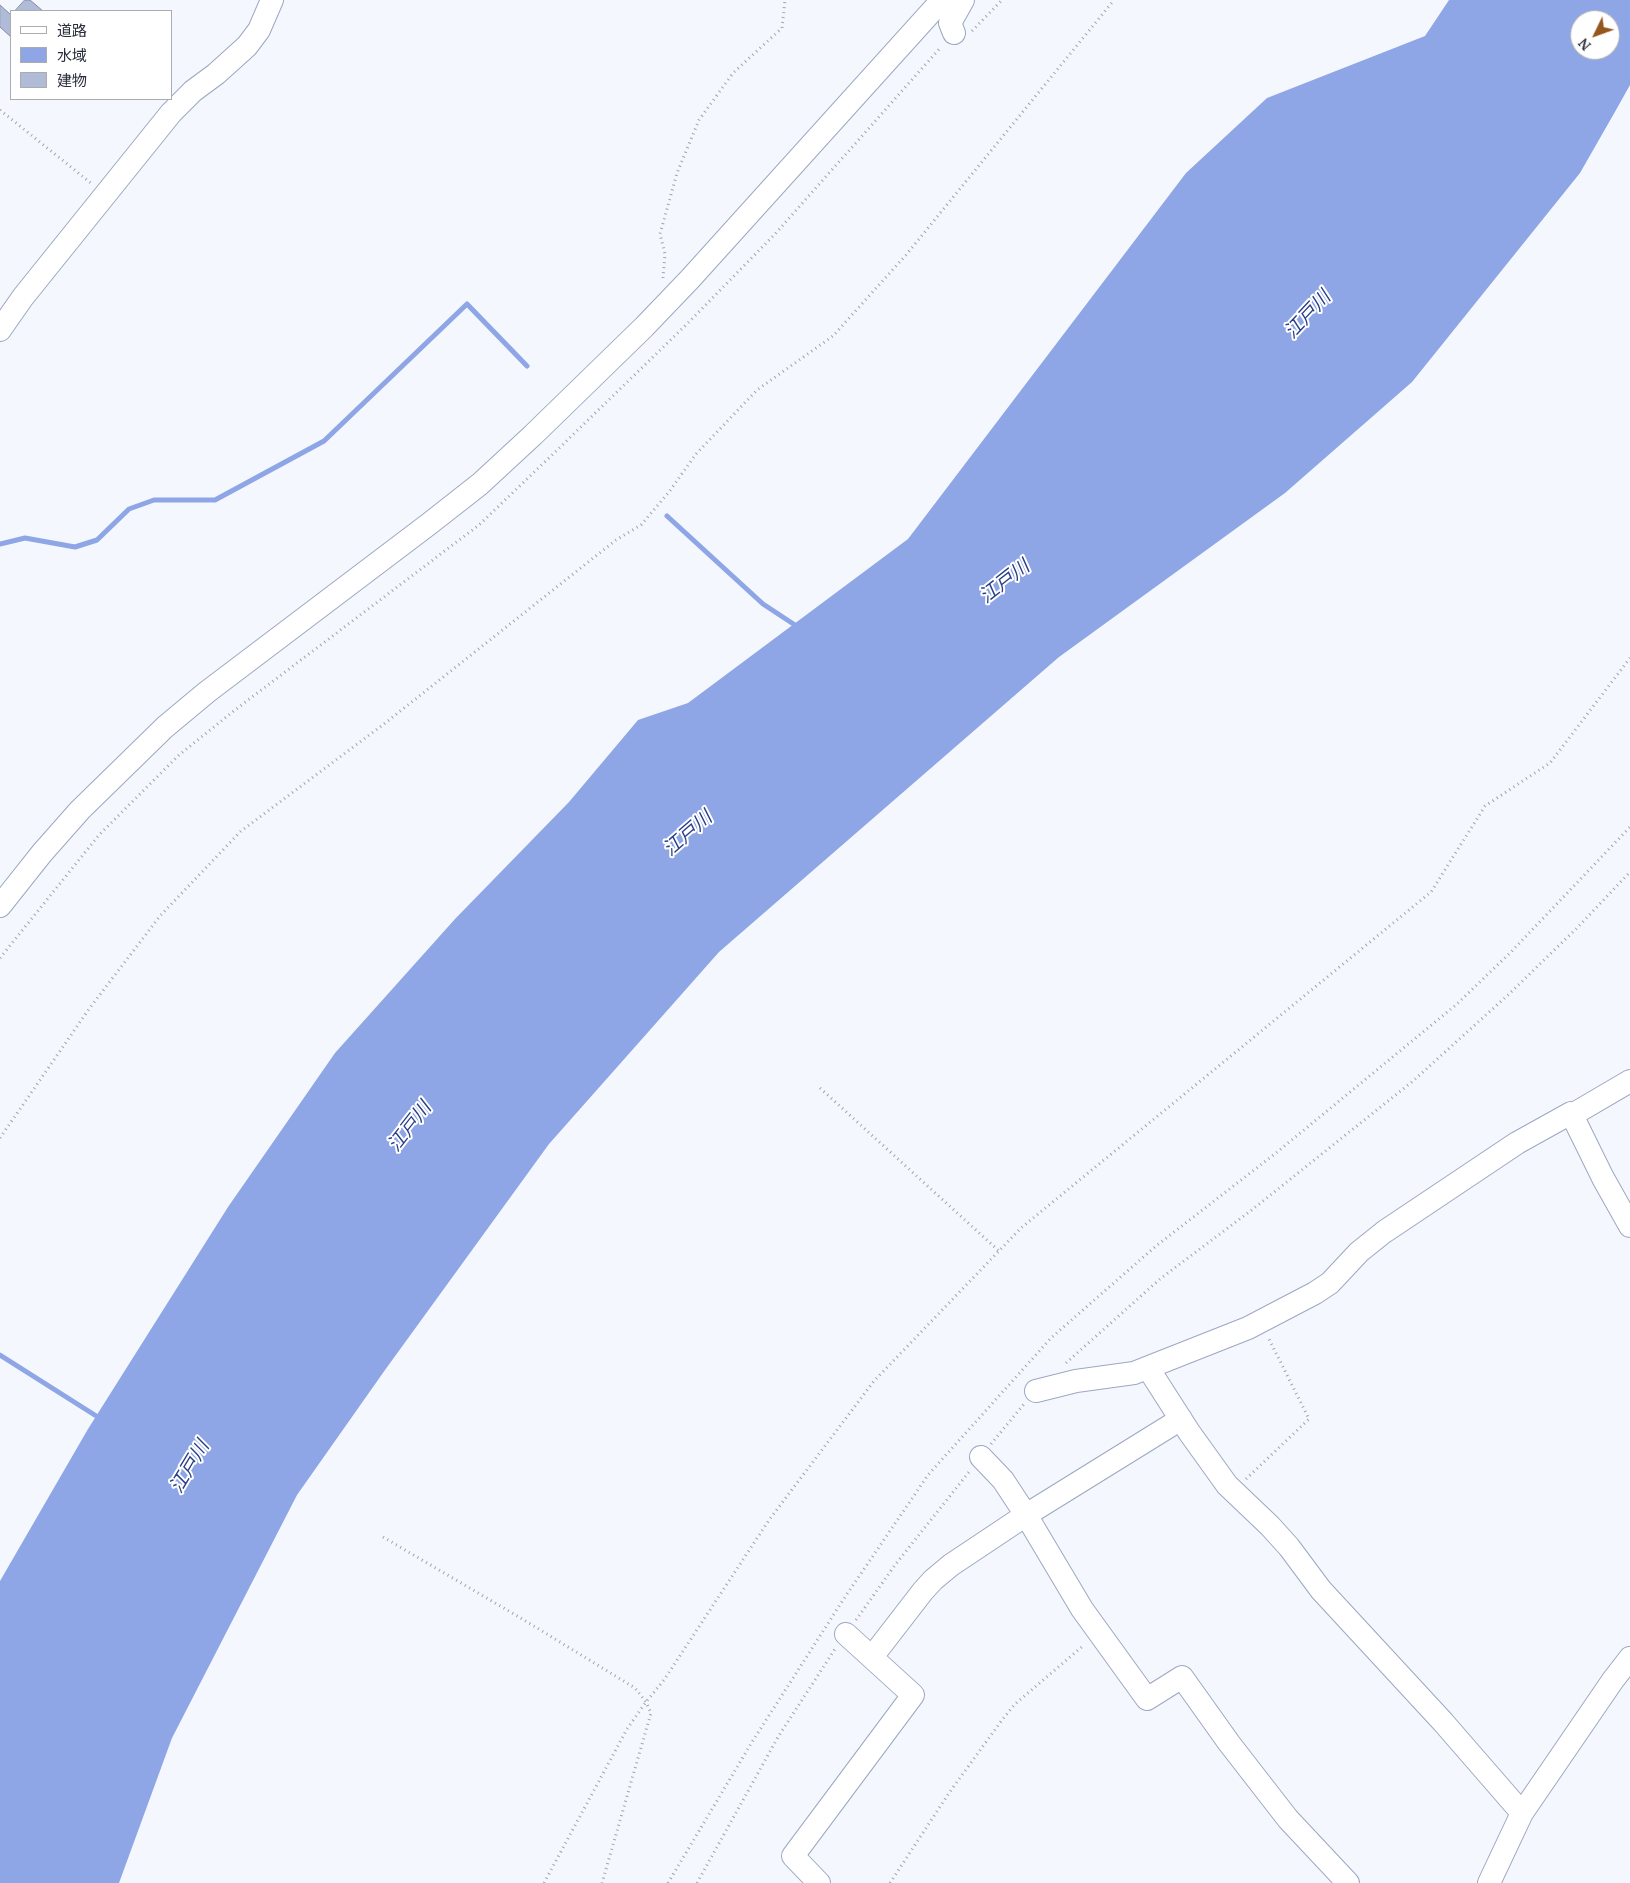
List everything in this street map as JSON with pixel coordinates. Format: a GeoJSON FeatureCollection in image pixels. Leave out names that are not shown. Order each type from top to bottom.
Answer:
{"type":"FeatureCollection","features":[{"type":"Feature","properties":{"kind":"street"},"geometry":{"type":"LineString","coordinates":[[0,330],[23,297],[171,113],[247,46],[259,30],[272,0]]}},
{"type":"Feature","properties":{"kind":"street"},"geometry":{"type":"LineString","coordinates":[[0,906],[42,853],[80,810],[165,727],[207,692],[379,563],[480,484],[574,396],[660,311],[942,0]]}},
{"type":"Feature","properties":{"kind":"street"},"geometry":{"type":"LineString","coordinates":[[954,33],[950,23],[963,0]]}},
{"type":"Feature","properties":{"kind":"street"},"geometry":{"type":"LineString","coordinates":[[1036,1391],[1076,1381],[1134,1373],[1261,1321],[1315,1293],[1330,1283],[1358,1252],[1384,1232],[1517,1143],[1571,1113],[1572,1115],[1630,1081]]}},
{"type":"Feature","properties":{"kind":"street"},"geometry":{"type":"LineString","coordinates":[[1572,1115],[1603,1178],[1630,1226]]}},
{"type":"Feature","properties":{"kind":"street"},"geometry":{"type":"LineString","coordinates":[[1148,1368],[1181,1420],[1232,1491],[1283,1540],[1321,1590],[1444,1722],[1522,1814]]}},
{"type":"Feature","properties":{"kind":"street"},"geometry":{"type":"LineString","coordinates":[[872,1657],[933,1580],[1026,1515],[1181,1420]]}},
{"type":"Feature","properties":{"kind":"street"},"geometry":{"type":"LineString","coordinates":[[981,1457],[1003,1480],[1082,1609],[1147,1699],[1182,1677],[1229,1743],[1288,1819],[1348,1883]]}},
{"type":"Feature","properties":{"kind":"street"},"geometry":{"type":"LineString","coordinates":[[819,1883],[792,1856],[913,1695],[846,1634]]}},
{"type":"Feature","properties":{"kind":"street"},"geometry":{"type":"LineString","coordinates":[[1489,1883],[1522,1814],[1630,1658]]}},
{"type":"Feature","properties":{"kind":"path"},"geometry":{"type":"LineString","coordinates":[[660,311],[665,254],[660,234],[677,173],[700,120],[714,98],[733,73],[782,28],[784,0]]}},
{"type":"Feature","properties":{"kind":"path"},"geometry":{"type":"LineString","coordinates":[[954,33],[971,32],[1002,0]]}},
{"type":"Feature","properties":{"kind":"path"},"geometry":{"type":"LineString","coordinates":[[0,1138],[89,1009],[160,916],[241,831],[384,724],[616,540],[641,525],[669,492],[696,454],[757,390],[833,336],[906,255],[1114,0]]}},
{"type":"Feature","properties":{"kind":"path"},"geometry":{"type":"LineString","coordinates":[[0,110],[106,195]]}},
{"type":"Feature","properties":{"kind":"path"},"geometry":{"type":"LineString","coordinates":[[544,1883],[627,1729],[664,1680],[769,1520],[874,1381],[1022,1228],[1431,892],[1485,806],[1550,763],[1630,658]]}},
{"type":"Feature","properties":{"kind":"path"},"geometry":{"type":"LineString","coordinates":[[1511,952],[1630,827]]}},
{"type":"Feature","properties":{"kind":"path"},"geometry":{"type":"LineString","coordinates":[[1064,1364],[1160,1278],[1260,1203],[1413,1082],[1508,995],[1577,928],[1630,872]]}},
{"type":"Feature","properties":{"kind":"path"},"geometry":{"type":"LineString","coordinates":[[820,1088],[999,1251]]}},
{"type":"Feature","properties":{"kind":"path"},"geometry":{"type":"LineString","coordinates":[[1232,1491],[1306,1424],[1309,1419],[1261,1321]]}},
{"type":"Feature","properties":{"kind":"path"},"geometry":{"type":"LineString","coordinates":[[383,1537],[524,1620],[634,1688],[646,1702],[651,1713],[602,1883]]}},
{"type":"Feature","properties":{"kind":"path"},"geometry":{"type":"LineString","coordinates":[[890,1883],[949,1793],[1015,1704],[1099,1632]]}},
{"type":"Feature","properties":{"kind":"water","name":"江戸川"},"geometry":{"type":"Polygon","coordinates":[[[1449,0],[1630,0],[1630,85],[1580,173],[1412,382],[1285,493],[1059,657],[719,952],[549,1144],[297,1495],[172,1738],[119,1883],[0,1883],[0,1581],[88,1429],[228,1207],[335,1053],[455,919],[569,802],[638,720],[688,703],[908,539],[1186,173],[1267,98],[1425,36],[1449,0]]]}},
{"type":"Feature","properties":{"kind":"building"},"geometry":{"type":"Polygon","coordinates":[[[25,0],[30,0],[42,10],[16,10],[25,0]]]}},
{"type":"Feature","properties":{"kind":"building"},"geometry":{"type":"Polygon","coordinates":[[[0,5],[10,14],[10,36],[0,27],[0,5]]]}},
{"type":"Feature","properties":{"kind":"waterway"},"geometry":{"type":"LineString","coordinates":[[0,544],[25,538],[75,547],[97,540],[129,509],[154,500],[215,500],[324,441],[467,304],[527,366]]}},
{"type":"Feature","properties":{"kind":"waterway"},"geometry":{"type":"LineString","coordinates":[[667,516],[763,604],[798,627]]}},
{"type":"Feature","properties":{"kind":"waterway"},"geometry":{"type":"LineString","coordinates":[[0,1355],[101,1419]]}}]}
